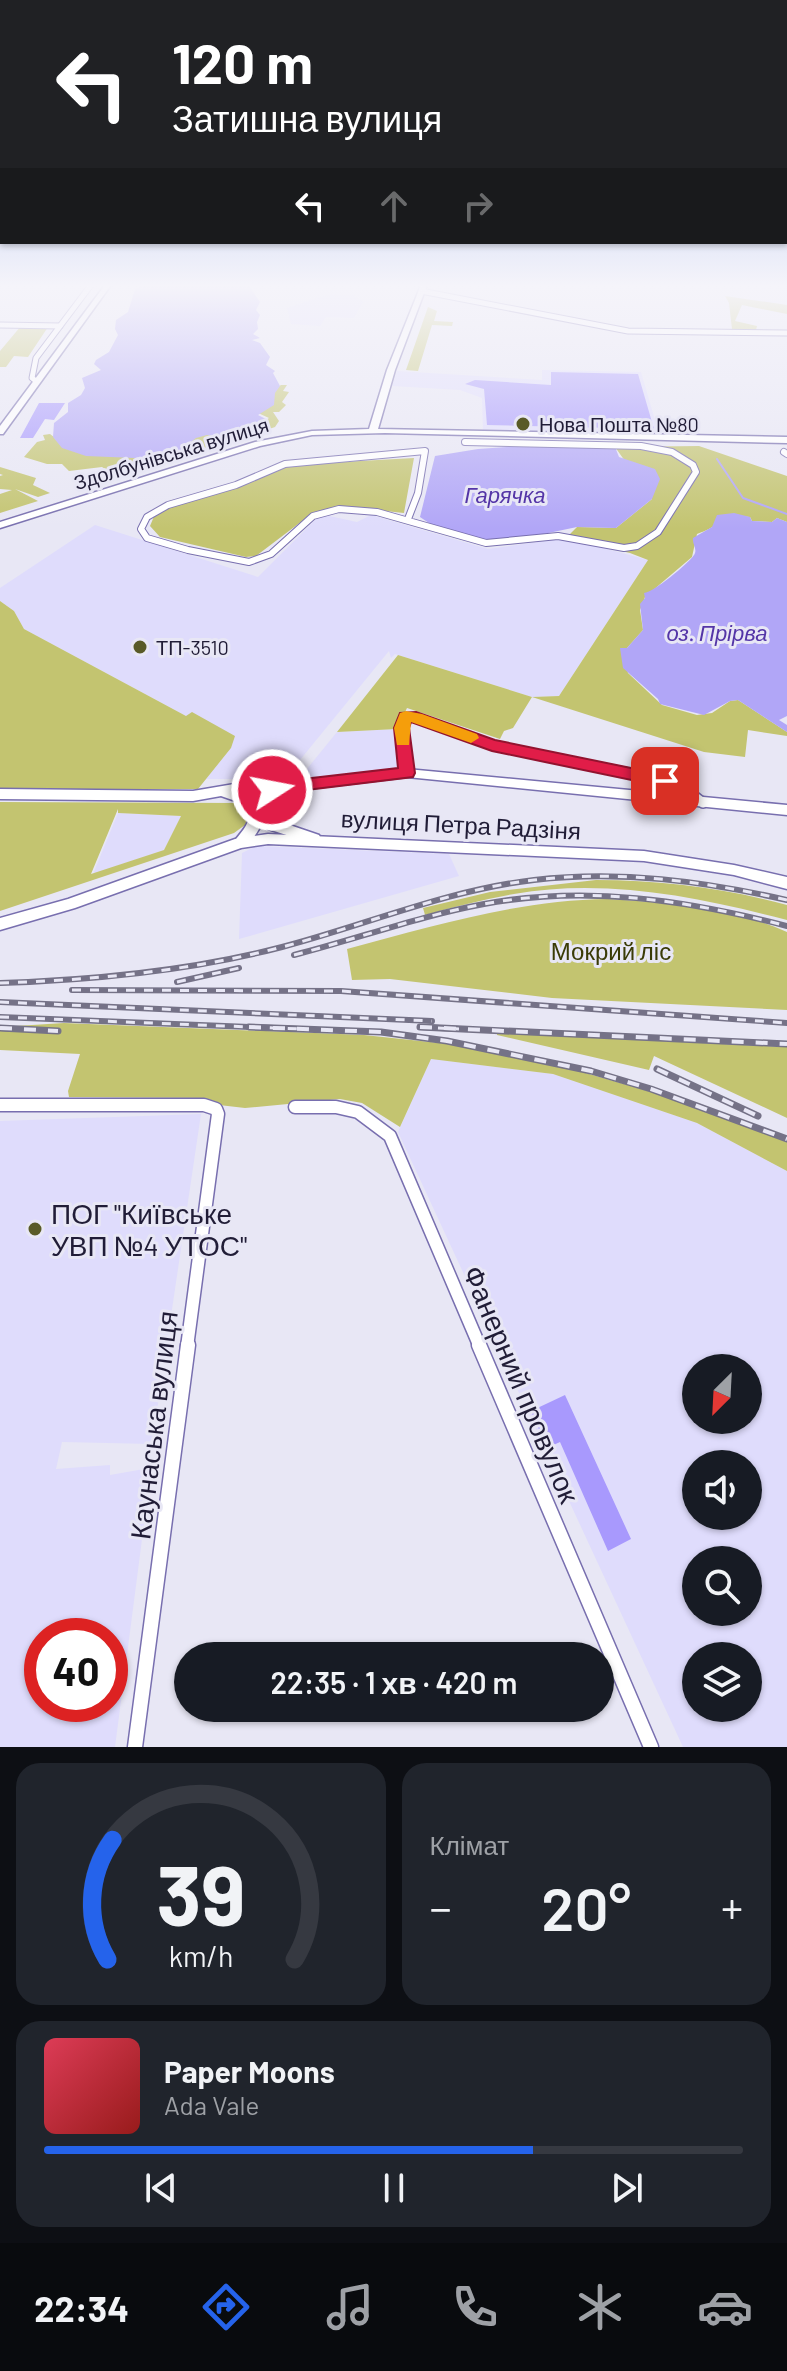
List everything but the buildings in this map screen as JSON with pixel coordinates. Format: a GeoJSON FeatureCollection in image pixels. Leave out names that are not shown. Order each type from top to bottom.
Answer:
{"type":"FeatureCollection","features":[{"type":"Feature","properties":{"kind":"street"},"geometry":{"type":"LineString","coordinates":[[34,367],[32,378],[36,381]]}},
{"type":"Feature","properties":{"kind":"street"},"geometry":{"type":"LineString","coordinates":[[0,432],[4,421],[47,367]]}},
{"type":"Feature","properties":{"kind":"street"},"geometry":{"type":"LineString","coordinates":[[373,431],[392,367]]}},
{"type":"Feature","properties":{"kind":"street","name":"Здолбунівська вулиця"},"geometry":{"type":"LineString","coordinates":[[0,525],[258,444],[312,433],[373,431],[787,440]]}},
{"type":"Feature","properties":{"kind":"street"},"geometry":{"type":"LineString","coordinates":[[408,519],[418,493],[425,451],[285,464],[236,485],[168,505],[147,517],[141,529],[147,538],[251,562],[272,553],[305,519],[321,511],[364,510],[408,519],[489,544],[556,536],[630,548],[643,544],[657,533],[696,472],[693,465],[672,452],[641,446],[465,442]]}},
{"type":"Feature","properties":{"kind":"street"},"geometry":{"type":"LineString","coordinates":[[407,773],[401,728],[406,717],[416,717],[492,745],[665,781],[696,794],[703,803]]}},
{"type":"Feature","properties":{"kind":"street"},"geometry":{"type":"LineString","coordinates":[[0,794],[253,794],[286,787],[407,773],[787,810]]}},
{"type":"Feature","properties":{"kind":"street"},"geometry":{"type":"LineString","coordinates":[[253,794],[271,798],[286,787]]}},
{"type":"Feature","properties":{"kind":"street"},"geometry":{"type":"LineString","coordinates":[[253,794],[270,788],[267,812],[273,825],[314,839]]}},
{"type":"Feature","properties":{"kind":"street"},"geometry":{"type":"LineString","coordinates":[[240,843],[256,823],[253,794]]}},
{"type":"Feature","properties":{"kind":"street","name":"вулиця Петра Радзіня"},"geometry":{"type":"LineString","coordinates":[[0,924],[70,904],[240,843],[314,839],[644,856],[734,870],[787,883]]}},
{"type":"Feature","properties":{"kind":"street","name":"Каунаська вулиця"},"geometry":{"type":"LineString","coordinates":[[0,1105],[204,1105],[216,1109],[218,1119],[135,1747]]}},
{"type":"Feature","properties":{"kind":"street","name":"Фанерний провулок"},"geometry":{"type":"LineString","coordinates":[[295,1107],[341,1106],[362,1111],[377,1121],[390,1136],[651,1747]]}},
{"type":"Feature","properties":{"kind":"shaded area"},"geometry":{"type":"Polygon","coordinates":[[[542,370],[641,372],[659,434],[483,431],[482,398],[460,390],[392,386],[397,371],[542,380],[542,370]]]}},
{"type":"Feature","properties":{"kind":"shaded area"},"geometry":{"type":"Polygon","coordinates":[[[325,515],[357,522],[371,515],[488,549],[566,538],[648,560],[559,696],[532,697],[395,654],[391,658],[389,651],[291,771],[274,779],[206,779],[231,748],[186,716],[24,629],[14,611],[0,601],[0,588],[95,525],[258,577],[317,518],[325,515]]]}},
{"type":"Feature","properties":{"kind":"shaded area"},"geometry":{"type":"Polygon","coordinates":[[[397,729],[404,770],[298,780],[337,732],[397,729]]]}},
{"type":"Feature","properties":{"kind":"shaded area"},"geometry":{"type":"Polygon","coordinates":[[[118,813],[181,816],[164,850],[93,874],[118,813]]]}},
{"type":"Feature","properties":{"kind":"shaded area"},"geometry":{"type":"Polygon","coordinates":[[[256,846],[449,854],[459,876],[239,939],[242,853],[256,846]]]}},
{"type":"Feature","properties":{"kind":"shaded area"},"geometry":{"type":"Polygon","coordinates":[[[431,1059],[553,1074],[697,1123],[787,1171],[787,1747],[683,1747],[398,1132],[431,1059]]]}},
{"type":"Feature","properties":{"kind":"shaded area"},"geometry":{"type":"Polygon","coordinates":[[[201,1114],[152,1444],[62,1442],[56,1469],[110,1465],[110,1475],[144,1469],[150,1478],[128,1647],[128,1618],[24,1618],[24,1722],[118,1722],[115,1747],[0,1747],[0,1121],[201,1114]]]}},
{"type":"Feature","properties":{"kind":"green space"},"geometry":{"type":"Polygon","coordinates":[[[407,367],[419,367],[418,371],[406,370],[407,367]]]}},
{"type":"Feature","properties":{"kind":"green space"},"geometry":{"type":"Polygon","coordinates":[[[287,385],[283,391],[289,392],[282,402],[286,405],[279,412],[273,412],[279,421],[275,427],[126,476],[119,470],[108,471],[102,467],[69,471],[62,464],[47,464],[24,457],[37,442],[45,440],[43,435],[50,434],[63,444],[250,430],[269,418],[258,413],[273,390],[287,385]]]}},
{"type":"Feature","properties":{"kind":"green space"},"geometry":{"type":"Polygon","coordinates":[[[699,446],[787,476],[787,522],[777,518],[772,522],[752,521],[750,517],[734,518],[697,534],[692,557],[645,597],[640,610],[643,630],[627,648],[621,648],[628,673],[662,705],[697,715],[712,713],[730,701],[738,700],[787,732],[787,736],[748,730],[745,757],[704,752],[532,697],[559,696],[648,560],[566,538],[577,527],[616,528],[652,499],[615,447],[699,446]]]}},
{"type":"Feature","properties":{"kind":"green space"},"geometry":{"type":"Polygon","coordinates":[[[414,458],[404,513],[348,507],[314,512],[256,556],[246,557],[160,537],[150,526],[155,514],[164,508],[288,465],[414,458]]]}},
{"type":"Feature","properties":{"kind":"green space"},"geometry":{"type":"Polygon","coordinates":[[[0,467],[36,478],[33,485],[50,493],[38,497],[15,489],[38,501],[0,513],[0,494],[12,490],[0,489],[0,476],[3,475],[0,474],[0,467]]]}},
{"type":"Feature","properties":{"kind":"green space"},"geometry":{"type":"Polygon","coordinates":[[[0,601],[14,611],[24,629],[186,716],[192,712],[235,736],[231,748],[198,789],[0,789],[0,601]]]}},
{"type":"Feature","properties":{"kind":"green space"},"geometry":{"type":"Polygon","coordinates":[[[398,655],[532,697],[513,728],[504,731],[500,739],[407,708],[397,729],[337,732],[398,655]]]}},
{"type":"Feature","properties":{"kind":"green space"},"geometry":{"type":"Polygon","coordinates":[[[0,802],[239,803],[250,812],[245,825],[234,833],[0,911],[0,802]],[[118,809],[91,874],[164,850],[181,816],[118,813],[118,809]]]}},
{"type":"Feature","properties":{"kind":"green space"},"geometry":{"type":"Polygon","coordinates":[[[596,880],[669,883],[740,894],[787,905],[787,920],[686,897],[617,889],[583,888],[514,894],[425,915],[423,908],[490,892],[596,880]]]}},
{"type":"Feature","properties":{"kind":"green space","name":"Мокрий ліс"},"geometry":{"type":"Polygon","coordinates":[[[608,899],[722,912],[787,932],[787,1010],[552,998],[390,979],[352,980],[347,949],[509,909],[574,900],[608,899]]]}},
{"type":"Feature","properties":{"kind":"green space"},"geometry":{"type":"Polygon","coordinates":[[[64,1023],[364,1035],[449,1044],[558,1065],[662,1095],[787,1142],[787,1171],[697,1123],[553,1074],[431,1059],[400,1127],[362,1103],[340,1099],[245,1108],[219,1105],[202,1098],[69,1097],[68,1091],[80,1054],[0,1050],[0,1027],[64,1023]]]}},
{"type":"Feature","properties":{"kind":"green space"},"geometry":{"type":"Polygon","coordinates":[[[497,1033],[787,1047],[787,1118],[654,1056],[649,1070],[497,1033]]]}},
{"type":"Feature","properties":{"kind":"water"},"geometry":{"type":"Polygon","coordinates":[[[97,367],[268,367],[275,371],[273,373],[280,386],[275,393],[274,405],[258,415],[268,420],[246,434],[196,438],[179,452],[156,455],[159,459],[86,456],[62,448],[53,437],[54,423],[68,412],[68,403],[81,395],[85,388],[82,378],[101,370],[97,367]]]}},
{"type":"Feature","properties":{"kind":"water","name":"Гарячка"},"geometry":{"type":"Polygon","coordinates":[[[535,445],[615,447],[619,457],[655,469],[660,479],[652,499],[616,528],[577,527],[534,536],[483,541],[435,527],[420,517],[435,456],[535,445]]]}},
{"type":"Feature","properties":{"kind":"water","name":"оз. Прірва"},"geometry":{"type":"Polygon","coordinates":[[[734,513],[750,517],[752,521],[772,522],[777,518],[787,522],[787,716],[779,720],[787,725],[787,732],[738,700],[704,715],[660,704],[623,668],[620,648],[627,648],[643,630],[640,604],[645,598],[644,593],[663,583],[691,559],[695,551],[693,538],[712,527],[717,515],[734,513]]]}},
{"type":"Feature","properties":{"kind":"waterway"},"geometry":{"type":"LineString","coordinates":[[717,459],[743,498],[787,514]]}},
{"type":"Feature","properties":{"kind":"railway"},"geometry":{"type":"LineString","coordinates":[[0,983],[107,977],[212,962],[282,947],[470,892],[534,880],[598,876],[661,879],[724,887],[787,900]]}},
{"type":"Feature","properties":{"kind":"railway"},"geometry":{"type":"LineString","coordinates":[[294,955],[412,921],[522,898],[636,898],[712,909],[787,926]]}},
{"type":"Feature","properties":{"kind":"railway"},"geometry":{"type":"LineString","coordinates":[[177,982],[239,968]]}},
{"type":"Feature","properties":{"kind":"railway"},"geometry":{"type":"LineString","coordinates":[[72,990],[341,991],[787,1023]]}},
{"type":"Feature","properties":{"kind":"railway"},"geometry":{"type":"LineString","coordinates":[[0,1002],[432,1021]]}},
{"type":"Feature","properties":{"kind":"railway"},"geometry":{"type":"LineString","coordinates":[[0,1017],[268,1028]]}},
{"type":"Feature","properties":{"kind":"railway"},"geometry":{"type":"LineString","coordinates":[[249,1027],[268,1028]]}},
{"type":"Feature","properties":{"kind":"railway"},"geometry":{"type":"LineString","coordinates":[[459,1029],[420,1027],[787,1044]]}},
{"type":"Feature","properties":{"kind":"railway"},"geometry":{"type":"LineString","coordinates":[[15,1029],[0,1028],[58,1031]]}},
{"type":"Feature","properties":{"kind":"railway"},"geometry":{"type":"LineString","coordinates":[[268,1028],[381,1032],[447,1041],[591,1071],[651,1089],[787,1139]]}},
{"type":"Feature","properties":{"kind":"railway"},"geometry":{"type":"LineString","coordinates":[[268,1028],[300,1029]]}},
{"type":"Feature","properties":{"kind":"railway"},"geometry":{"type":"LineString","coordinates":[[657,1069],[758,1116]]}},
{"type":"Feature","properties":{"kind":"slow traffic"},"geometry":{"type":"LineString","coordinates":[[403,741],[401,728],[406,717],[416,717],[471,738]]}},
{"type":"Feature","properties":{"kind":"place","name":"Нова Пошта №80"},"geometry":{"type":"Point","coordinates":[523,424]}},
{"type":"Feature","properties":{"kind":"place","name":"ТП-3510"},"geometry":{"type":"Point","coordinates":[140,647]}},
{"type":"Feature","properties":{"kind":"place","name":"ПОГ \"Київське УВП №4 УТОС\""},"geometry":{"type":"Point","coordinates":[35,1229]}},
{"type":"Feature","properties":{"kind":"route"},"geometry":{"type":"LineString","coordinates":[[272,790],[272,796],[286,787],[407,773],[401,728],[406,717],[416,717],[492,745],[665,781]]}}]}
